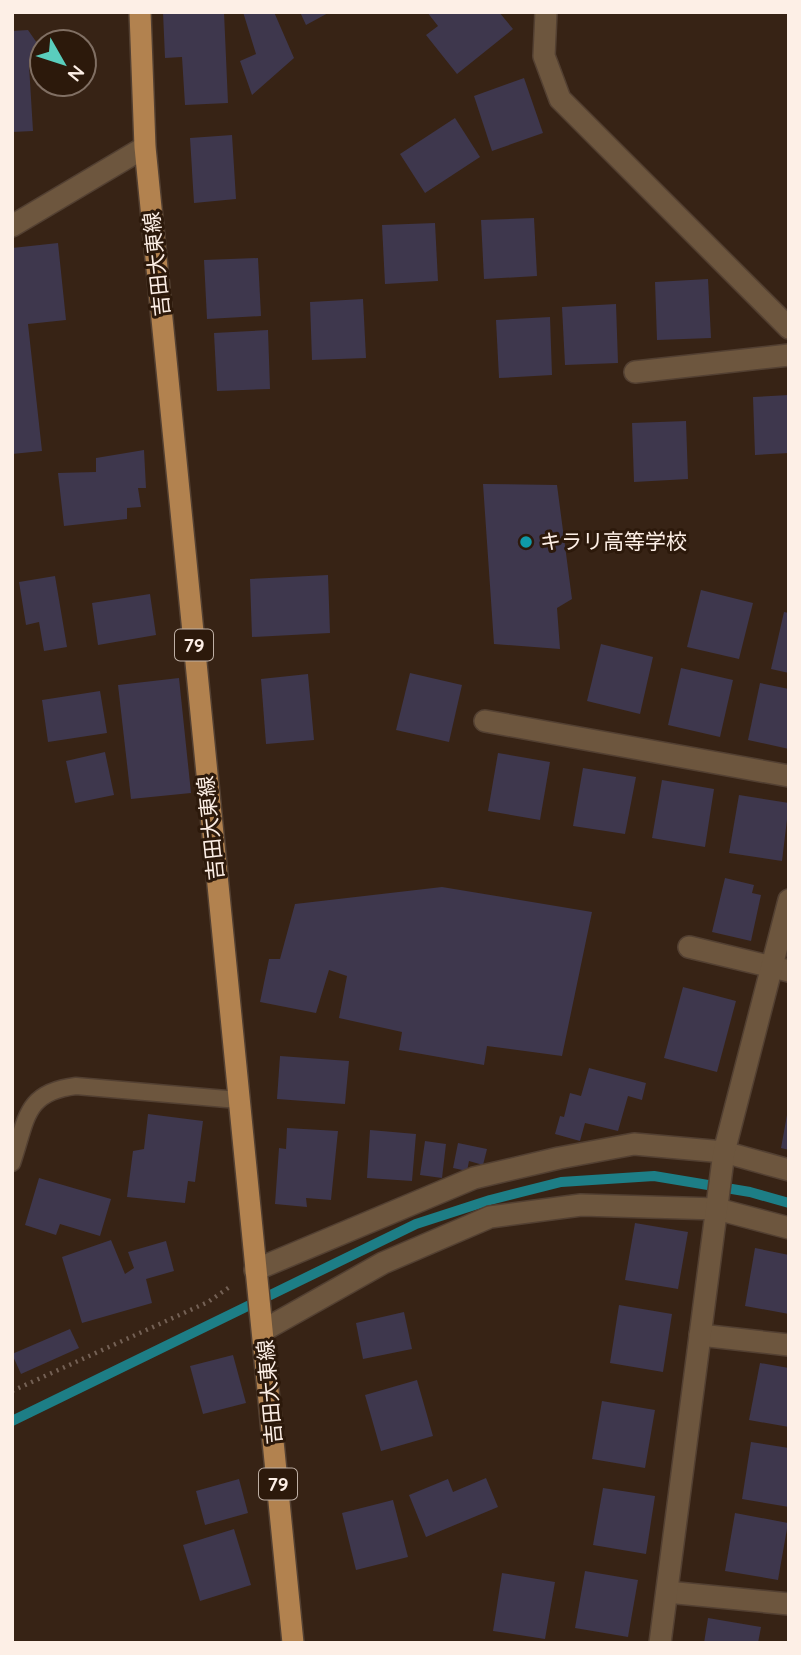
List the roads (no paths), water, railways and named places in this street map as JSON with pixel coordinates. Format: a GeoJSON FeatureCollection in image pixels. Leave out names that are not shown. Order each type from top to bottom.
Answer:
{"type":"FeatureCollection","features":[{"type":"Feature","properties":{"kind":"main road","name":"吉田大東線"},"geometry":{"type":"LineString","coordinates":[[140,12],[145,147],[255,1274],[264,1328],[293,1643]]}},
{"type":"Feature","properties":{"kind":"street"},"geometry":{"type":"LineString","coordinates":[[545,12],[544,56],[560,99],[789,328]]}},
{"type":"Feature","properties":{"kind":"street"},"geometry":{"type":"LineString","coordinates":[[12,226],[145,147]]}},
{"type":"Feature","properties":{"kind":"street"},"geometry":{"type":"LineString","coordinates":[[635,372],[789,355]]}},
{"type":"Feature","properties":{"kind":"street"},"geometry":{"type":"LineString","coordinates":[[485,721],[789,776]]}},
{"type":"Feature","properties":{"kind":"street"},"geometry":{"type":"LineString","coordinates":[[660,1643],[723,1157],[781,969],[789,900]]}},
{"type":"Feature","properties":{"kind":"street"},"geometry":{"type":"LineString","coordinates":[[689,947],[781,969]]}},
{"type":"Feature","properties":{"kind":"street"},"geometry":{"type":"LineString","coordinates":[[255,1274],[474,1178],[634,1144],[789,1170]]}},
{"type":"Feature","properties":{"kind":"street"},"geometry":{"type":"LineString","coordinates":[[264,1328],[383,1263],[490,1217],[582,1205],[717,1207],[789,1228]]}},
{"type":"Feature","properties":{"kind":"street"},"geometry":{"type":"LineString","coordinates":[[700,1335],[789,1345]]}},
{"type":"Feature","properties":{"kind":"street"},"geometry":{"type":"LineString","coordinates":[[667,1592],[789,1604]]}},
{"type":"Feature","properties":{"kind":"lane"},"geometry":{"type":"LineString","coordinates":[[12,1163],[34,1102],[53,1089],[76,1086],[238,1100]]}},
{"type":"Feature","properties":{"kind":"waterway"},"geometry":{"type":"LineString","coordinates":[[12,1421],[416,1224],[490,1200],[561,1182],[654,1176],[750,1192],[789,1203]]}},
{"type":"Feature","properties":{"kind":"place","name":"キラリ高等学校"},"geometry":{"type":"Point","coordinates":[526,542]}}]}
